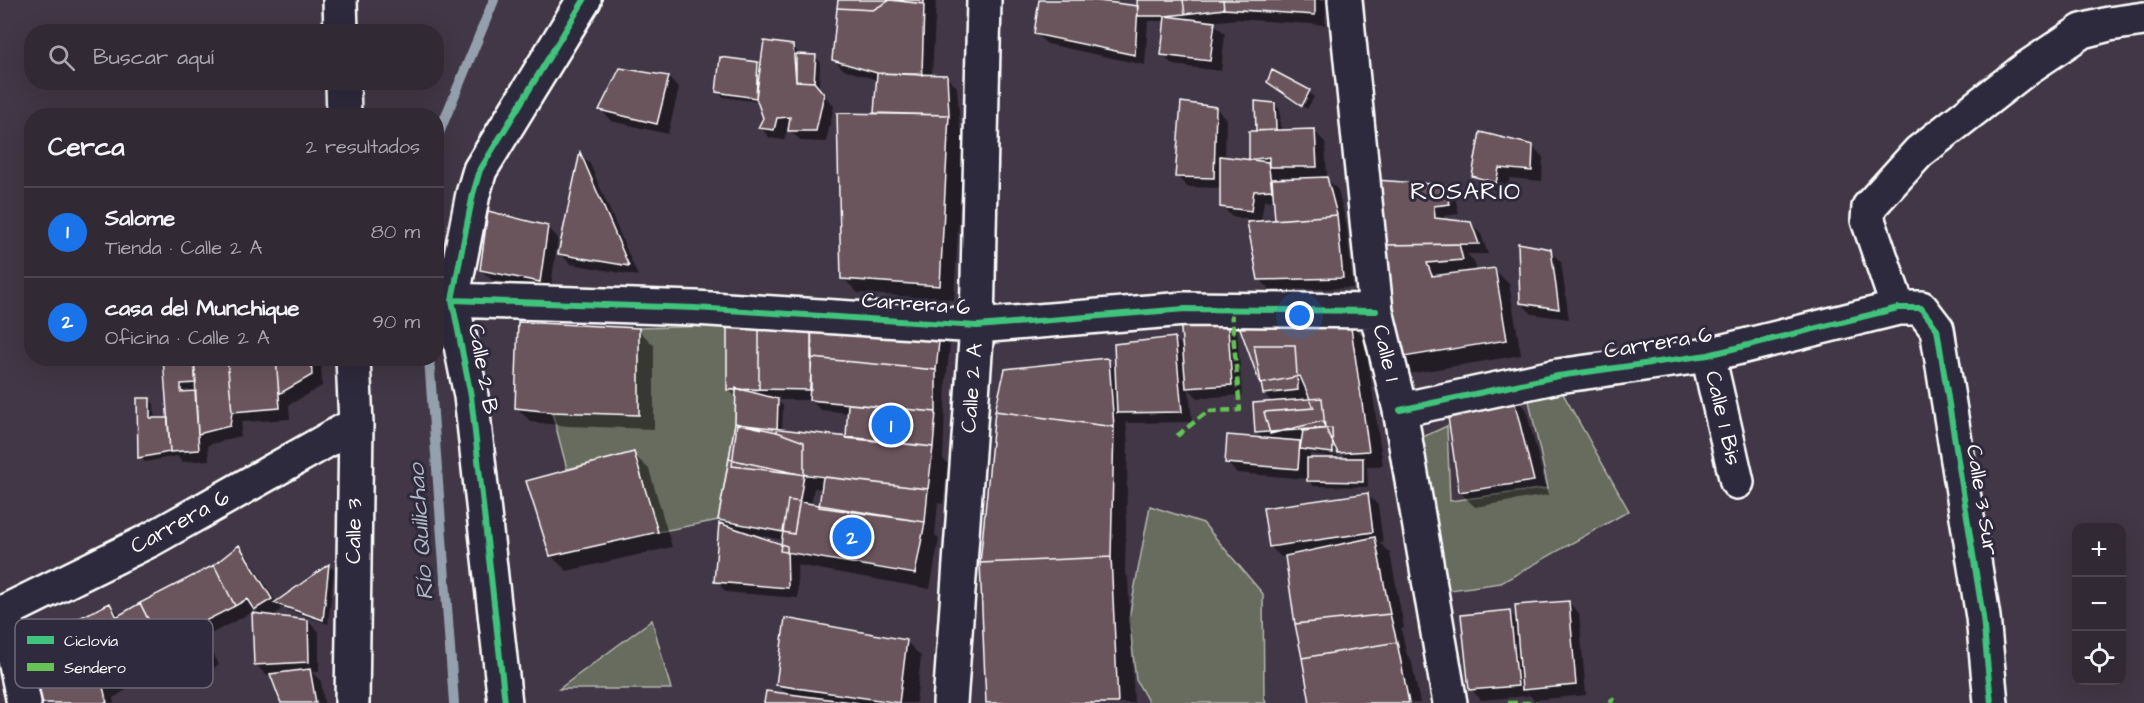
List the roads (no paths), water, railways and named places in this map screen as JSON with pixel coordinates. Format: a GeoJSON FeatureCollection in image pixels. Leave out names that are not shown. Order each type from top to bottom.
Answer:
{"type":"FeatureCollection","features":[{"type":"Feature","properties":{"kind":"street"},"geometry":{"type":"LineString","coordinates":[[340,0],[341,24]]}},
{"type":"Feature","properties":{"kind":"street","name":"Calle 2 B"},"geometry":{"type":"LineString","coordinates":[[505,703],[471,396],[452,300],[480,170],[584,0]]}},
{"type":"Feature","properties":{"kind":"street","name":"Calle 2 A"},"geometry":{"type":"LineString","coordinates":[[950,703],[977,326],[984,0]]}},
{"type":"Feature","properties":{"kind":"street","name":"Calle 1"},"geometry":{"type":"LineString","coordinates":[[1345,0],[1376,311],[1400,410],[1450,703]]}},
{"type":"Feature","properties":{"kind":"street","name":"Calle 3 Sur"},"geometry":{"type":"LineString","coordinates":[[1991,703],[1983,617],[1936,329],[1910,308],[1868,220],[1869,207],[1919,152],[2028,68],[2082,31],[2144,19]]}},
{"type":"Feature","properties":{"kind":"street"},"geometry":{"type":"LineString","coordinates":[[343,90],[344,108]]}},
{"type":"Feature","properties":{"kind":"street","name":"Carrera 6"},"geometry":{"type":"LineString","coordinates":[[452,300],[695,308],[977,326],[1185,309],[1376,311]]}},
{"type":"Feature","properties":{"kind":"street","name":"Carrera 6"},"geometry":{"type":"LineString","coordinates":[[1400,410],[1558,376],[1708,355],[1910,308]]}},
{"type":"Feature","properties":{"kind":"street","name":"Calle 1 Bis"},"geometry":{"type":"LineString","coordinates":[[1708,355],[1737,482]]}},
{"type":"Feature","properties":{"kind":"street","name":"Calle 3"},"geometry":{"type":"LineString","coordinates":[[352,703],[356,424],[353,366]]}},
{"type":"Feature","properties":{"kind":"street","name":"Carrera 6"},"geometry":{"type":"LineString","coordinates":[[3,613],[150,540],[356,424]]}},
{"type":"Feature","properties":{"kind":"street"},"geometry":{"type":"LineString","coordinates":[[3,613],[15,664]]}},
{"type":"Feature","properties":{"kind":"street"},"geometry":{"type":"LineString","coordinates":[[20,688],[24,703]]}},
{"type":"Feature","properties":{"kind":"waterway","name":"Río Quilichao"},"geometry":{"type":"LineString","coordinates":[[444,121],[494,0]]}},
{"type":"Feature","properties":{"kind":"waterway","name":"Río Quilichao"},"geometry":{"type":"LineString","coordinates":[[430,366],[454,703]]}},
{"type":"Feature","properties":{"kind":"place","name":"Salome"},"geometry":{"type":"Point","coordinates":[891,425]}},
{"type":"Feature","properties":{"kind":"place","name":"casa del Munchique"},"geometry":{"type":"Point","coordinates":[852,537]}},
{"type":"Feature","properties":{"kind":"district","name":"ROSARIO"},"geometry":{"type":"Point","coordinates":[1466,192]}}]}
